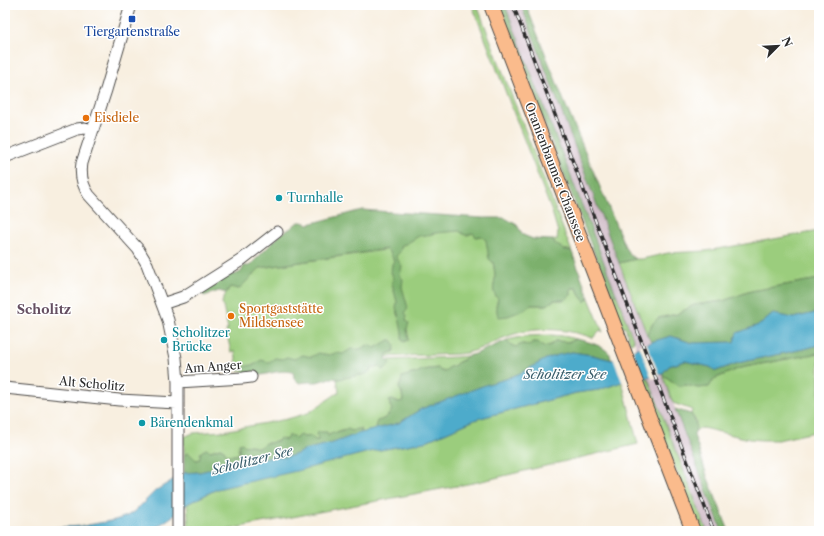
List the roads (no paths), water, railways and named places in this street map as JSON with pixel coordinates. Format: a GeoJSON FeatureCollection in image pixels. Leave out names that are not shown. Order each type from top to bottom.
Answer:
{"type":"FeatureCollection","features":[{"type":"Feature","properties":{"kind":"main road","name":"Oranienbaumer Chaussee"},"geometry":{"type":"LineString","coordinates":[[491,5],[693,531]]}},
{"type":"Feature","properties":{"kind":"street"},"geometry":{"type":"LineString","coordinates":[[131,5],[106,90],[82,163],[81,174],[83,185],[89,195],[143,256],[153,277],[171,332],[176,358],[178,382],[178,528]]}},
{"type":"Feature","properties":{"kind":"street"},"geometry":{"type":"LineString","coordinates":[[5,157],[77,129],[85,128],[93,130]]}},
{"type":"Feature","properties":{"kind":"street"},"geometry":{"type":"LineString","coordinates":[[162,304],[183,297],[191,292],[240,261],[277,232]]}},
{"type":"Feature","properties":{"kind":"street","name":"Am Anger"},"geometry":{"type":"LineString","coordinates":[[178,382],[250,377]]}},
{"type":"Feature","properties":{"kind":"street","name":"Alt Scholitz"},"geometry":{"type":"LineString","coordinates":[[5,388],[119,400],[177,402]]}},
{"type":"Feature","properties":{"kind":"water","name":"Scholitzer See"},"geometry":{"type":"Polygon","coordinates":[[[819,312],[819,345],[738,363],[716,371],[710,367],[685,361],[669,366],[662,374],[622,382],[599,390],[576,393],[477,419],[424,442],[369,452],[301,470],[217,489],[187,504],[176,514],[151,531],[5,531],[83,526],[115,520],[127,516],[136,510],[155,491],[184,473],[200,472],[264,458],[287,457],[304,450],[399,423],[421,409],[488,384],[506,379],[523,372],[546,359],[558,355],[572,352],[612,360],[651,342],[671,336],[692,343],[734,342],[737,333],[761,324],[773,314],[793,318],[819,312]]]}},
{"type":"Feature","properties":{"kind":"railway"},"geometry":{"type":"LineString","coordinates":[[513,5],[714,531]]}},
{"type":"Feature","properties":{"kind":"place","name":"Tiergartenstraße"},"geometry":{"type":"Point","coordinates":[132,19]}},
{"type":"Feature","properties":{"kind":"place","name":"Eisdiele"},"geometry":{"type":"Point","coordinates":[86,118]}},
{"type":"Feature","properties":{"kind":"place","name":"Turnhalle"},"geometry":{"type":"Point","coordinates":[279,198]}},
{"type":"Feature","properties":{"kind":"place","name":"Sportgaststätte Mildsensee"},"geometry":{"type":"Point","coordinates":[231,316]}},
{"type":"Feature","properties":{"kind":"place","name":"Scholitzer Brücke"},"geometry":{"type":"Point","coordinates":[164,340]}},
{"type":"Feature","properties":{"kind":"place","name":"Bärendenkmal"},"geometry":{"type":"Point","coordinates":[142,423]}},
{"type":"Feature","properties":{"kind":"district","name":"Scholitz"},"geometry":{"type":"Point","coordinates":[44,309]}}]}
